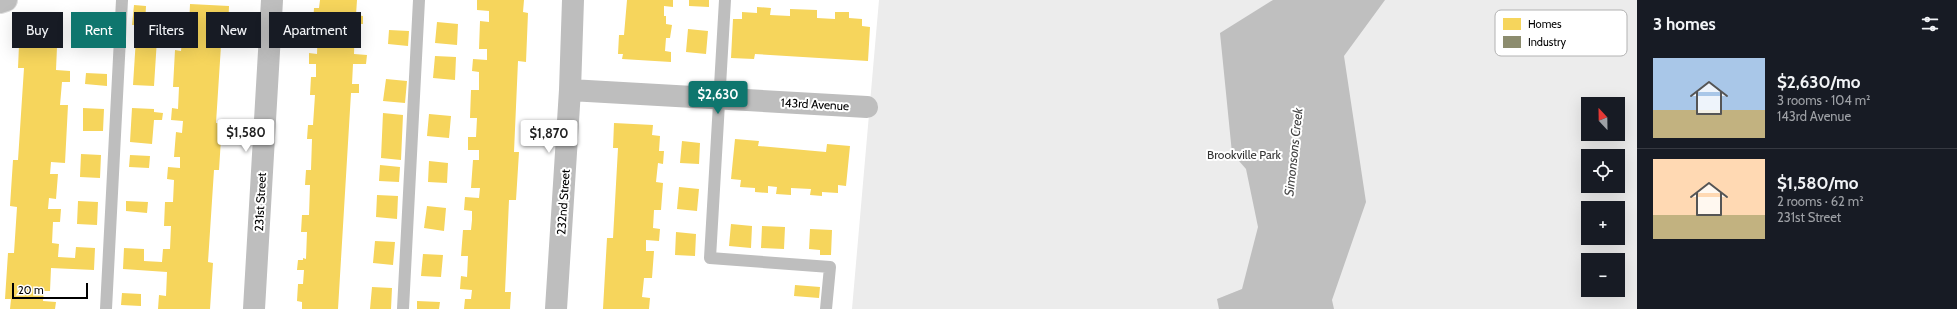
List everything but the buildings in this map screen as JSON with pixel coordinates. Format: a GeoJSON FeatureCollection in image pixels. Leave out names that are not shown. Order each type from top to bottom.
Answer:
{"type":"FeatureCollection","features":[{"type":"Feature","properties":{"kind":"main road"},"geometry":{"type":"LineString","coordinates":[[0,2],[6,0]]}},
{"type":"Feature","properties":{"kind":"main road","name":"231st Street"},"geometry":{"type":"LineString","coordinates":[[254,309],[272,0]]}},
{"type":"Feature","properties":{"kind":"main road","name":"232nd Street"},"geometry":{"type":"LineString","coordinates":[[556,309],[570,90],[573,0]]}},
{"type":"Feature","properties":{"kind":"main road","name":"143rd Avenue"},"geometry":{"type":"LineString","coordinates":[[570,90],[867,107]]}},
{"type":"Feature","properties":{"kind":"lane"},"geometry":{"type":"LineString","coordinates":[[106,309],[122,0]]}},
{"type":"Feature","properties":{"kind":"lane"},"geometry":{"type":"LineString","coordinates":[[403,309],[419,0]]}},
{"type":"Feature","properties":{"kind":"lane"},"geometry":{"type":"LineString","coordinates":[[725,0],[710,258],[830,267],[826,309]]}},
{"type":"Feature","properties":{"kind":"green space","name":"Brookville Park"},"geometry":{"type":"Polygon","coordinates":[[[879,0],[1637,0],[1637,309],[852,309],[879,0]]]}},
{"type":"Feature","properties":{"kind":"water","name":"Simonsons Creek"},"geometry":{"type":"Polygon","coordinates":[[[1273,0],[1385,0],[1344,56],[1366,202],[1332,300],[1334,309],[1219,309],[1217,299],[1242,289],[1258,227],[1246,169],[1232,153],[1220,33],[1273,0]]]}}]}
